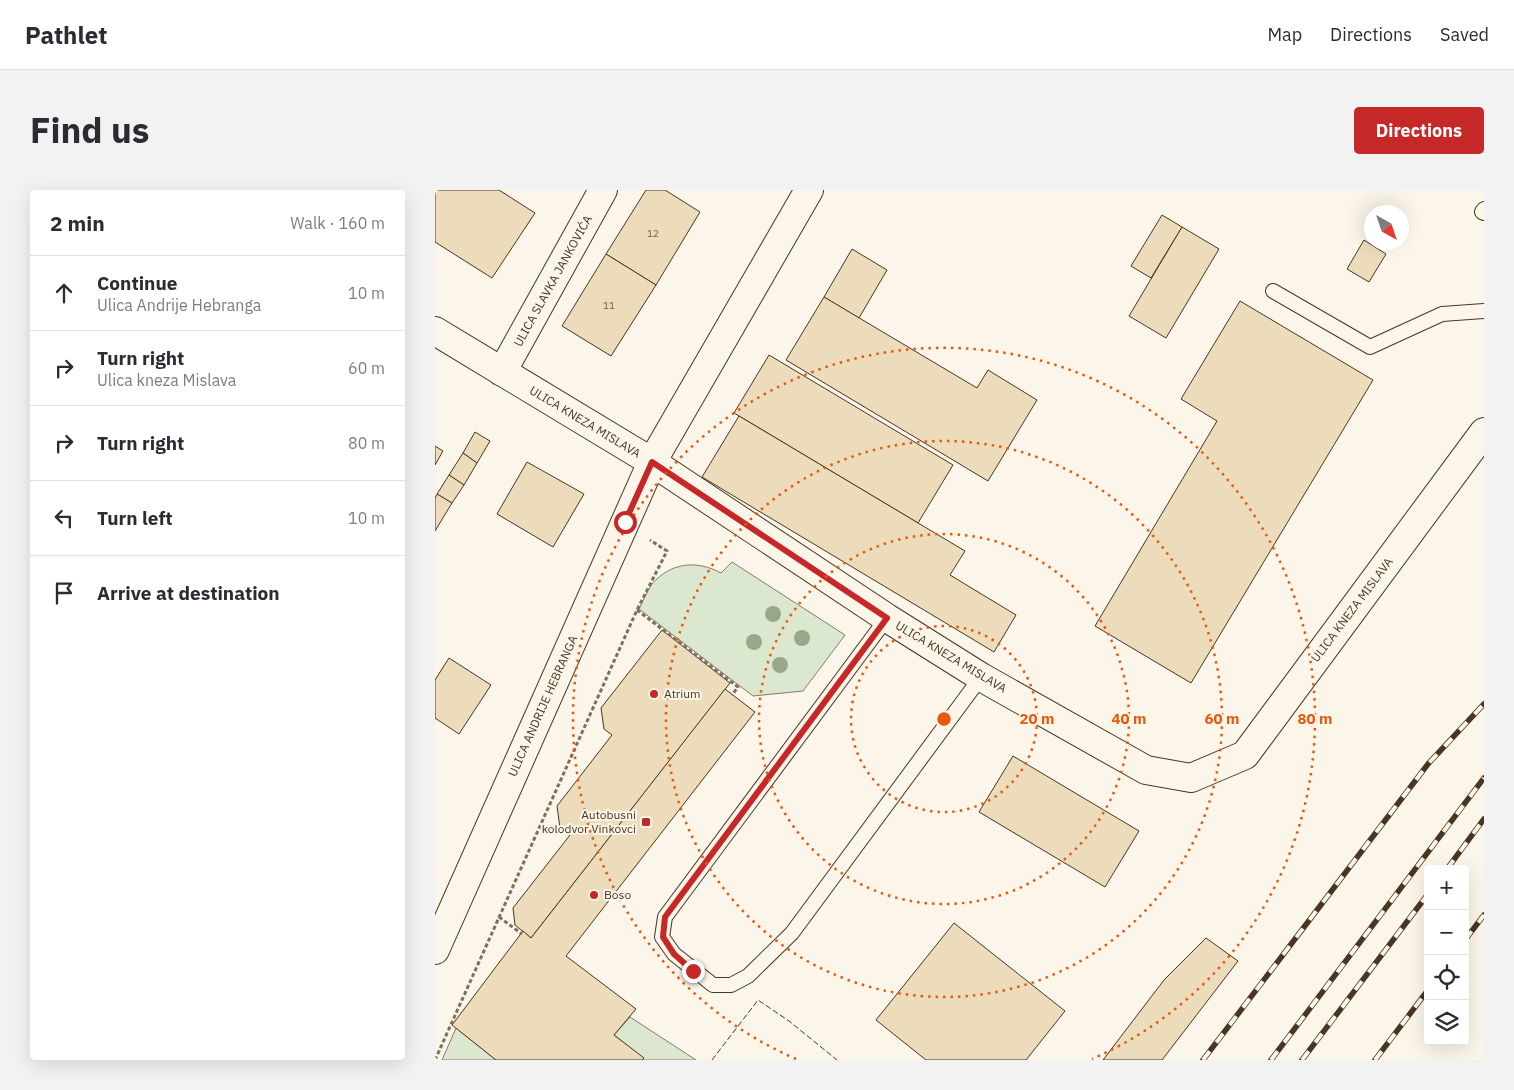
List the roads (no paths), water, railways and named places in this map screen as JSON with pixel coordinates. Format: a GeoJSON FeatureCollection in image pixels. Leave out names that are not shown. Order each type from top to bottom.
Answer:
{"type":"FeatureCollection","features":[{"type":"Feature","properties":{"kind":"street","name":"ULICA SLAVKA JANKOVIĆA"},"geometry":{"type":"LineString","coordinates":[[502,372],[603,190]]}},
{"type":"Feature","properties":{"kind":"street","name":"ULICA ANDRIJE HEBRANGA"},"geometry":{"type":"LineString","coordinates":[[435,950],[652,462],[809,190]]}},
{"type":"Feature","properties":{"kind":"street","name":"ULICA KNEZA MISLAVA"},"geometry":{"type":"LineString","coordinates":[[435,331],[652,462],[887,618],[981,676],[1146,770],[1191,778],[1245,755],[1484,432]]}},
{"type":"Feature","properties":{"kind":"lane"},"geometry":{"type":"LineString","coordinates":[[1484,209],[1482,212],[1484,213]]}},
{"type":"Feature","properties":{"kind":"lane"},"geometry":{"type":"LineString","coordinates":[[1273,291],[1370,347],[1442,314],[1484,311]]}},
{"type":"Feature","properties":{"kind":"lane"},"geometry":{"type":"LineString","coordinates":[[887,618],[665,917],[663,937],[674,954],[713,985],[731,985],[748,976],[791,933],[981,676]]}},
{"type":"Feature","properties":{"kind":"railway"},"geometry":{"type":"LineString","coordinates":[[1203,1060],[1428,764],[1484,704]]}},
{"type":"Feature","properties":{"kind":"railway"},"geometry":{"type":"LineString","coordinates":[[1271,1060],[1484,778]]}},
{"type":"Feature","properties":{"kind":"railway"},"geometry":{"type":"LineString","coordinates":[[1450,865],[1484,819]]}},
{"type":"Feature","properties":{"kind":"railway"},"geometry":{"type":"LineString","coordinates":[[1302,1060],[1424,899]]}},
{"type":"Feature","properties":{"kind":"railway"},"geometry":{"type":"LineString","coordinates":[[1469,935],[1484,915]]}},
{"type":"Feature","properties":{"kind":"railway"},"geometry":{"type":"LineString","coordinates":[[1375,1060],[1424,995]]}},
{"type":"Feature","properties":{"kind":"place","name":"Atrium"},"geometry":{"type":"Point","coordinates":[654,694]}},
{"type":"Feature","properties":{"kind":"place","name":"Autobusni kolodvor Vinkovci"},"geometry":{"type":"Point","coordinates":[646,822]}},
{"type":"Feature","properties":{"kind":"place","name":"Boso"},"geometry":{"type":"Point","coordinates":[594,895]}}]}
